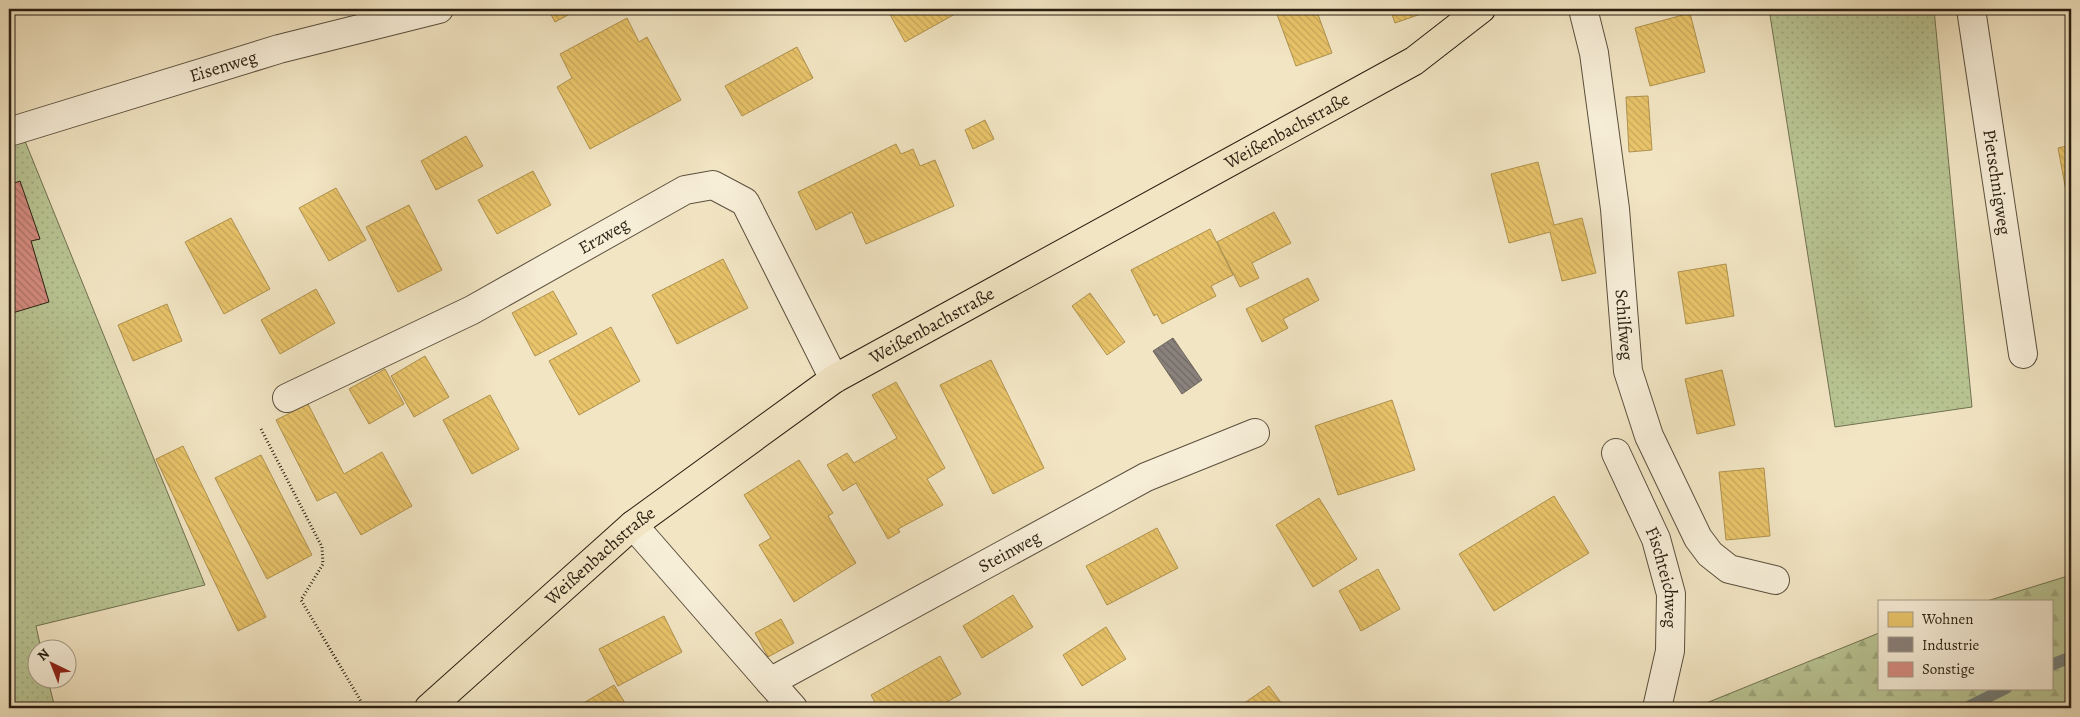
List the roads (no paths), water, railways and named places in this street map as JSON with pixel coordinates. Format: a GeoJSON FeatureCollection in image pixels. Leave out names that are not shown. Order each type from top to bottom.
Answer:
{"type":"FeatureCollection","features":[{"type":"Feature","properties":{"kind":"main road","name":"Weißenbachstraße"},"geometry":{"type":"LineString","coordinates":[[428,708],[633,524],[834,380],[1414,61],[1481,9]]}},
{"type":"Feature","properties":{"kind":"street","name":"Eisenweg"},"geometry":{"type":"LineString","coordinates":[[9,132],[278,49],[439,9]]}},
{"type":"Feature","properties":{"kind":"street","name":"Schilfweg"},"geometry":{"type":"LineString","coordinates":[[1583,9],[1594,54],[1615,209],[1628,371],[1637,399],[1650,436],[1698,538],[1710,554],[1729,568],[1775,580]]}},
{"type":"Feature","properties":{"kind":"street","name":"Pietschnigweg"},"geometry":{"type":"LineString","coordinates":[[1971,9],[2023,354]]}},
{"type":"Feature","properties":{"kind":"street","name":"Erzweg"},"geometry":{"type":"LineString","coordinates":[[288,398],[472,310],[685,190],[713,185],[745,202],[834,380]]}},
{"type":"Feature","properties":{"kind":"street","name":"Steinweg"},"geometry":{"type":"LineString","coordinates":[[770,682],[1146,477],[1255,433]]}},
{"type":"Feature","properties":{"kind":"street","name":"Fischteichweg"},"geometry":{"type":"LineString","coordinates":[[1616,453],[1656,539],[1671,594],[1670,651],[1657,708]]}},
{"type":"Feature","properties":{"kind":"street"},"geometry":{"type":"LineString","coordinates":[[633,524],[793,708]]}},
{"type":"Feature","properties":{"kind":"waterway"},"geometry":{"type":"LineString","coordinates":[[2052,665],[2071,657]]}},
{"type":"Feature","properties":{"kind":"waterway"},"geometry":{"type":"LineString","coordinates":[[1966,708],[2002,690]]}}]}
